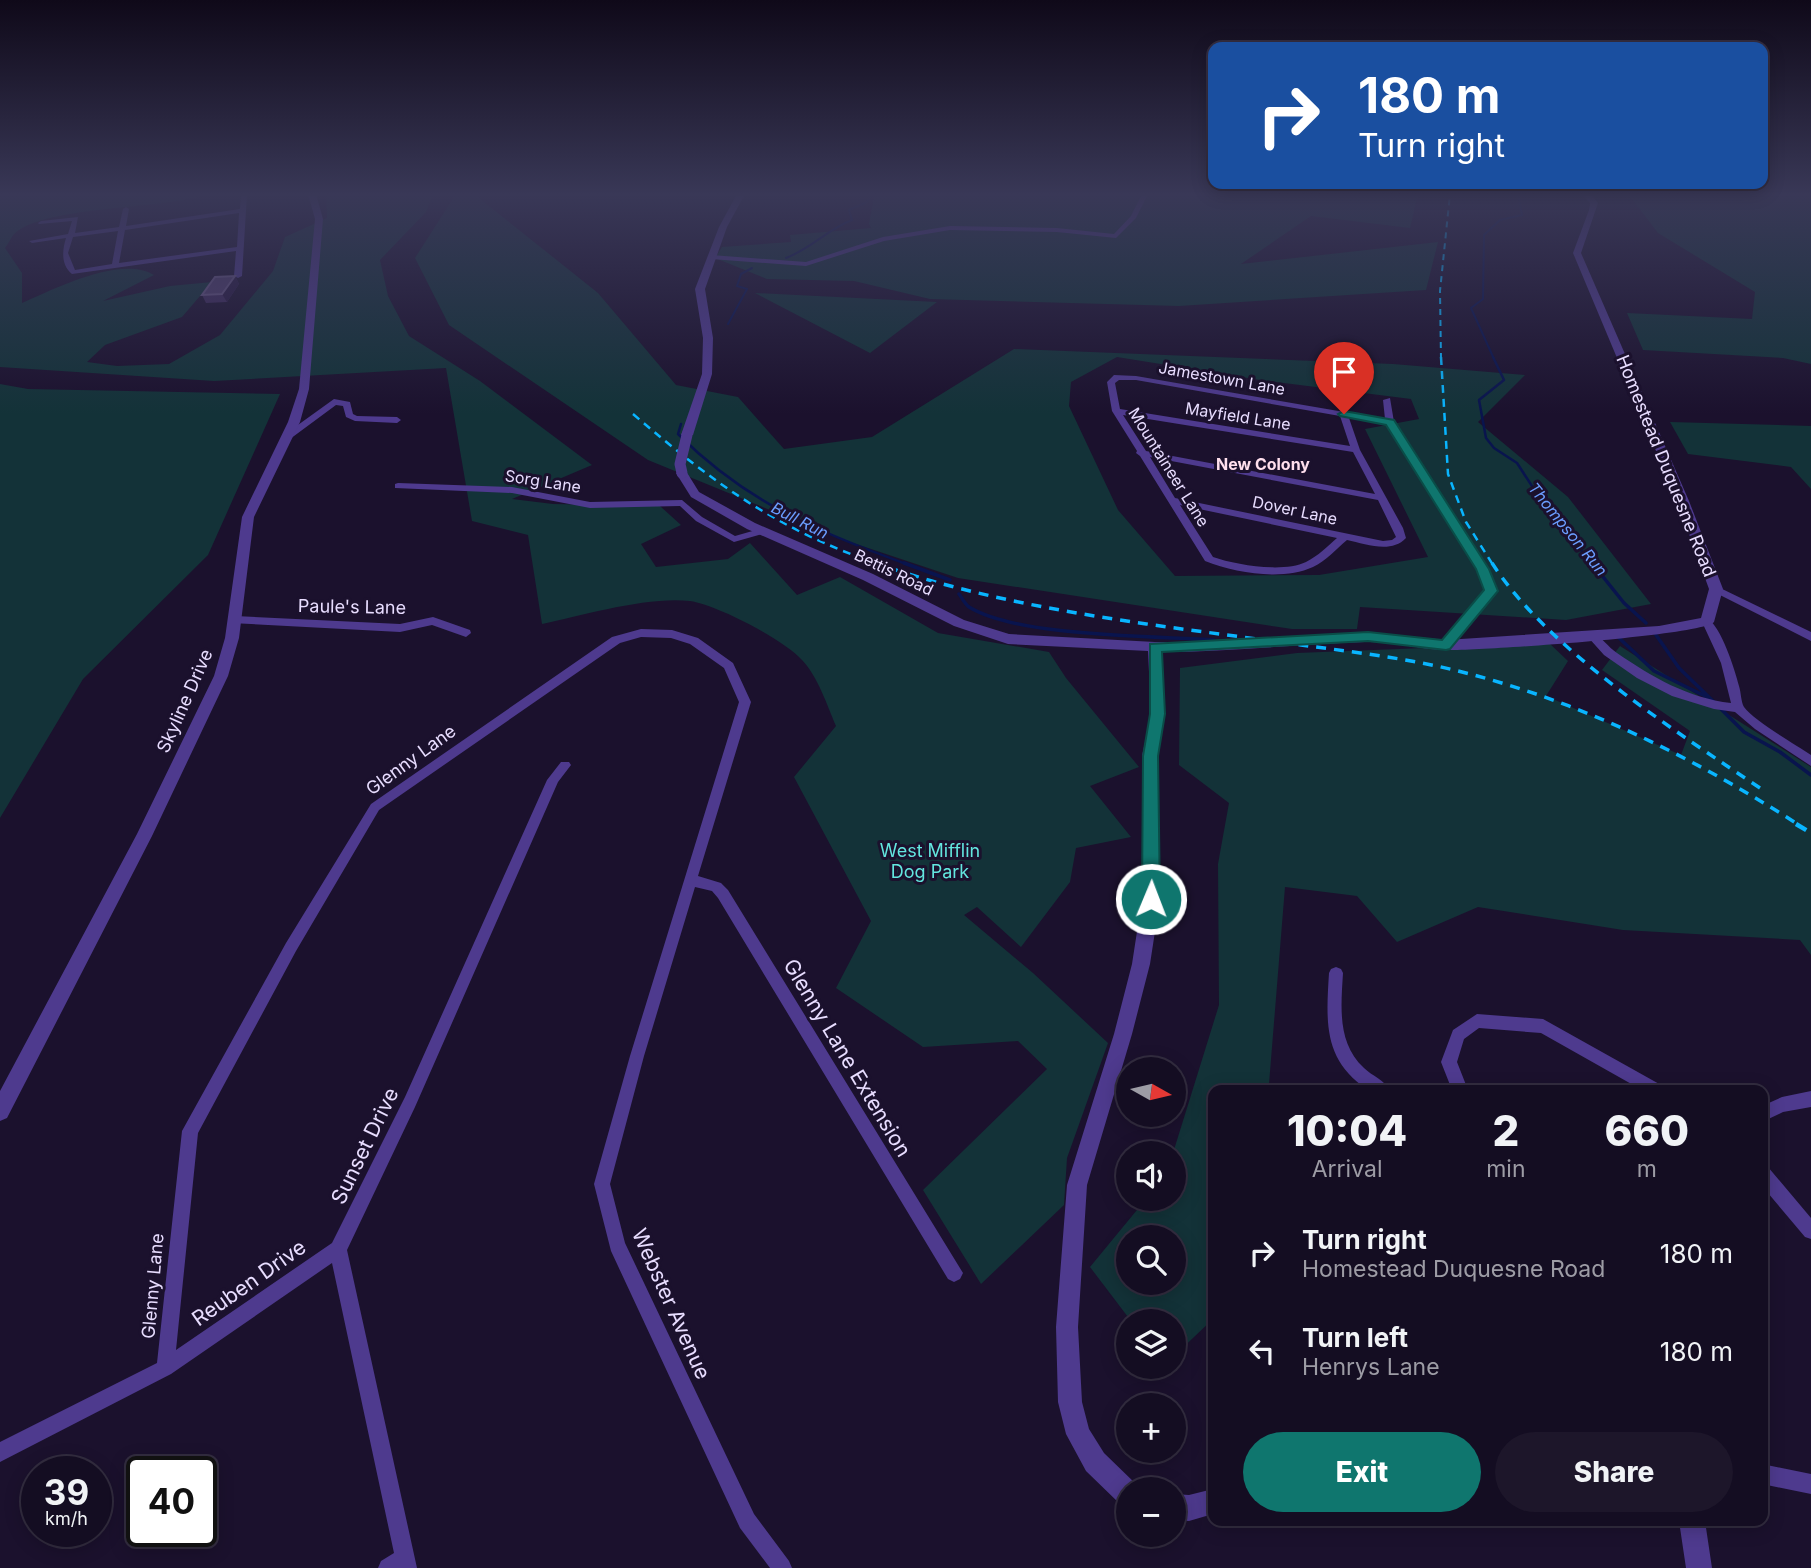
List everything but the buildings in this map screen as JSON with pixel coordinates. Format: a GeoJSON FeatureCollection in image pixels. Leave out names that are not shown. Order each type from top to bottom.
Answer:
{"type":"FeatureCollection","features":[{"type":"Feature","properties":{"kind":"street"},"geometry":{"type":"LineString","coordinates":[[70,267],[72,272],[102,267]]}},
{"type":"Feature","properties":{"kind":"street"},"geometry":{"type":"LineString","coordinates":[[238,276],[239,267]]}},
{"type":"Feature","properties":{"kind":"street","name":"Skyline Drive"},"geometry":{"type":"LineString","coordinates":[[0,1111],[144,836],[221,676],[235,620],[248,517],[287,437],[304,389],[314,267]]}},
{"type":"Feature","properties":{"kind":"street","name":"Bettis Road"},"geometry":{"type":"LineString","coordinates":[[708,267],[700,289],[708,338],[707,374],[680,464],[682,473],[695,494],[762,531],[979,631],[1020,640],[1155,648]]}},
{"type":"Feature","properties":{"kind":"street","name":"Homestead Duquesne Road"},"geometry":{"type":"LineString","coordinates":[[1583,267],[1684,501],[1716,589],[1707,622]]}},
{"type":"Feature","properties":{"kind":"street","name":"Mountaineer Lane"},"geometry":{"type":"LineString","coordinates":[[1117,377],[1111,382],[1116,411],[1209,559],[1222,566],[1301,567],[1311,564],[1343,537]]}},
{"type":"Feature","properties":{"kind":"street","name":"Jamestown Lane"},"geometry":{"type":"LineString","coordinates":[[1117,377],[1390,422]]}},
{"type":"Feature","properties":{"kind":"street"},"geometry":{"type":"LineString","coordinates":[[1387,400],[1390,422],[1396,435],[1483,569],[1491,591],[1446,645]]}},
{"type":"Feature","properties":{"kind":"street"},"geometry":{"type":"LineString","coordinates":[[287,437],[334,402],[347,404],[349,415],[355,418],[397,420]]}},
{"type":"Feature","properties":{"kind":"street","name":"Mayfield Lane"},"geometry":{"type":"LineString","coordinates":[[1116,411],[1356,450]]}},
{"type":"Feature","properties":{"kind":"street"},"geometry":{"type":"LineString","coordinates":[[1344,414],[1356,450],[1383,498]]}},
{"type":"Feature","properties":{"kind":"street"},"geometry":{"type":"LineString","coordinates":[[1140,453],[1383,498]]}},
{"type":"Feature","properties":{"kind":"street","name":"Sorg Lane"},"geometry":{"type":"LineString","coordinates":[[398,485],[512,490],[590,505],[682,503],[699,519],[734,539],[762,531]]}},
{"type":"Feature","properties":{"kind":"street","name":"Dover Lane"},"geometry":{"type":"LineString","coordinates":[[1171,500],[1343,537],[1383,544],[1395,543],[1401,538],[1383,498]]}},
{"type":"Feature","properties":{"kind":"street"},"geometry":{"type":"LineString","coordinates":[[1716,589],[1811,637]]}},
{"type":"Feature","properties":{"kind":"street","name":"Paule's Lane"},"geometry":{"type":"LineString","coordinates":[[235,620],[400,628],[433,621],[466,633]]}},
{"type":"Feature","properties":{"kind":"street"},"geometry":{"type":"LineString","coordinates":[[1116,1482],[1095,1462],[1078,1434],[1070,1402],[1067,1327],[1077,1185],[1123,1034],[1141,964],[1151,899],[1150,756],[1158,703],[1155,648],[1211,647],[1368,636],[1446,645],[1659,631],[1707,622],[1724,653],[1733,678],[1738,708]]}},
{"type":"Feature","properties":{"kind":"street","name":"Glenny Lane"},"geometry":{"type":"LineString","coordinates":[[165,1368],[190,1131],[278,970],[375,807],[616,640],[642,633],[672,634],[694,641],[729,666],[745,702],[692,880]]}},
{"type":"Feature","properties":{"kind":"street"},"geometry":{"type":"LineString","coordinates":[[1592,636],[1641,675],[1676,693],[1719,706],[1738,708],[1759,726],[1811,761]]}},
{"type":"Feature","properties":{"kind":"street","name":"Sunset Drive"},"geometry":{"type":"LineString","coordinates":[[338,1248],[394,1137],[553,780],[565,765]]}},
{"type":"Feature","properties":{"kind":"street","name":"Glenny Lane Extension"},"geometry":{"type":"LineString","coordinates":[[692,880],[716,887],[730,905],[954,1273]]}},
{"type":"Feature","properties":{"kind":"street","name":"Webster Avenue"},"geometry":{"type":"LineString","coordinates":[[692,880],[637,1056],[602,1184],[617,1245],[640,1295],[747,1521],[782,1568]]}},
{"type":"Feature","properties":{"kind":"street"},"geometry":{"type":"LineString","coordinates":[[1336,973],[1336,1043],[1351,1068],[1374,1085]]}},
{"type":"Feature","properties":{"kind":"street"},"geometry":{"type":"LineString","coordinates":[[1459,1085],[1449,1062],[1458,1035],[1478,1021],[1543,1026],[1647,1085]]}},
{"type":"Feature","properties":{"kind":"street"},"geometry":{"type":"LineString","coordinates":[[1768,1111],[1782,1105],[1811,1099]]}},
{"type":"Feature","properties":{"kind":"street"},"geometry":{"type":"LineString","coordinates":[[1768,1180],[1811,1231]]}},
{"type":"Feature","properties":{"kind":"street"},"geometry":{"type":"LineString","coordinates":[[338,1248],[400,1565]]}},
{"type":"Feature","properties":{"kind":"street","name":"Reuben Drive"},"geometry":{"type":"LineString","coordinates":[[0,1452],[165,1368],[338,1248]]}},
{"type":"Feature","properties":{"kind":"street"},"geometry":{"type":"LineString","coordinates":[[1768,1475],[1811,1484]]}},
{"type":"Feature","properties":{"kind":"street"},"geometry":{"type":"LineString","coordinates":[[1186,1508],[1208,1502]]}},
{"type":"Feature","properties":{"kind":"street"},"geometry":{"type":"LineString","coordinates":[[1693,1526],[1699,1568]]}},
{"type":"Feature","properties":{"kind":"green space","name":"West Mifflin Dog Park"},"geometry":{"type":"Polygon","coordinates":[[[0,267],[18,267],[22,273],[22,303],[88,276],[124,269],[140,270],[154,275],[103,301],[170,286],[212,282],[182,317],[105,345],[87,362],[117,366],[169,364],[220,335],[274,267],[382,267],[388,296],[409,336],[480,381],[592,465],[512,499],[553,504],[660,506],[681,525],[641,544],[656,567],[728,559],[750,543],[797,595],[840,577],[938,633],[1049,652],[1066,678],[1139,767],[1090,786],[1131,837],[1076,848],[1070,882],[1021,947],[977,907],[964,915],[1033,973],[1108,1043],[1067,1158],[1064,1205],[981,1284],[923,1190],[1047,1069],[1018,1041],[923,1047],[836,988],[871,921],[794,777],[836,726],[808,667],[780,642],[749,624],[690,601],[655,601],[542,624],[528,535],[472,521],[446,368],[214,381],[0,367],[0,267]]]}},
{"type":"Feature","properties":{"kind":"green space"},"geometry":{"type":"Polygon","coordinates":[[[420,267],[566,267],[598,293],[676,385],[738,397],[784,449],[872,437],[1014,349],[1393,364],[1525,375],[1478,422],[1568,497],[1651,604],[1566,620],[1360,607],[1357,629],[1292,629],[958,578],[838,538],[648,460],[449,325],[420,267]],[[1117,357],[1071,382],[1069,406],[1118,510],[1175,576],[1319,575],[1428,557],[1365,429],[1419,419],[1411,399],[1260,380],[1117,357]]]}},
{"type":"Feature","properties":{"kind":"green space"},"geometry":{"type":"Polygon","coordinates":[[[738,267],[1432,267],[1426,290],[1179,306],[930,299],[854,281],[767,279],[738,267]]]}},
{"type":"Feature","properties":{"kind":"green space"},"geometry":{"type":"Polygon","coordinates":[[[1714,267],[1811,267],[1811,364],[1783,358],[1643,350],[1627,313],[1752,319],[1755,292],[1714,267]]]}},
{"type":"Feature","properties":{"kind":"green space"},"geometry":{"type":"Polygon","coordinates":[[[755,293],[937,302],[870,353],[755,293]]]}},
{"type":"Feature","properties":{"kind":"green space"},"geometry":{"type":"Polygon","coordinates":[[[0,384],[28,389],[280,394],[208,555],[83,679],[0,818],[0,384]]]}},
{"type":"Feature","properties":{"kind":"green space"},"geometry":{"type":"Polygon","coordinates":[[[1670,422],[1811,426],[1811,489],[1791,467],[1688,454],[1670,422]]]}},
{"type":"Feature","properties":{"kind":"green space"},"geometry":{"type":"Polygon","coordinates":[[[1549,643],[1568,661],[1546,696],[1681,755],[1690,731],[1602,670],[1620,646],[1811,767],[1811,955],[1800,940],[1623,930],[1478,907],[1397,942],[1357,896],[1285,887],[1269,1085],[1208,1085],[1208,1324],[1186,1345],[1186,1309],[1122,1309],[1090,1267],[1116,1235],[1116,1295],[1186,1295],[1186,1225],[1125,1225],[1136,1211],[1186,1211],[1186,1141],[1177,1141],[1181,1127],[1186,1127],[1186,1111],[1219,1005],[1218,864],[1229,803],[1179,765],[1180,668],[1297,653],[1549,643]]]}},
{"type":"Feature","properties":{"kind":"waterway","name":"Thompson Run"},"geometry":{"type":"LineString","coordinates":[[1483,267],[1483,299],[1471,308],[1494,359]]}},
{"type":"Feature","properties":{"kind":"waterway","name":"Bull Run"},"geometry":{"type":"LineString","coordinates":[[728,324],[747,289],[737,286],[741,274],[752,268]]}},
{"type":"Feature","properties":{"kind":"waterway","name":"Thompson Run"},"geometry":{"type":"LineString","coordinates":[[1493,357],[1504,380],[1479,400],[1486,438],[1494,448],[1517,463],[1543,503],[1593,565]]}},
{"type":"Feature","properties":{"kind":"waterway","name":"Bull Run"},"geometry":{"type":"LineString","coordinates":[[681,424],[678,434],[730,479],[757,497],[814,527],[909,565]]}},
{"type":"Feature","properties":{"kind":"waterway","name":"Bull Run"},"geometry":{"type":"LineString","coordinates":[[904,563],[950,580]]}},
{"type":"Feature","properties":{"kind":"waterway","name":"Thompson Run"},"geometry":{"type":"LineString","coordinates":[[1592,563],[1624,603],[1646,623]]}},
{"type":"Feature","properties":{"kind":"waterway","name":"Bull Run"},"geometry":{"type":"LineString","coordinates":[[959,594],[969,607],[991,617],[1052,630],[1214,640]]}},
{"type":"Feature","properties":{"kind":"waterway","name":"Thompson Run"},"geometry":{"type":"LineString","coordinates":[[1656,635],[1679,668],[1714,702]]}},
{"type":"Feature","properties":{"kind":"waterway","name":"Bull Run"},"geometry":{"type":"LineString","coordinates":[[1618,637],[1654,671],[1709,698]]}},
{"type":"Feature","properties":{"kind":"waterway","name":"Thompson Run"},"geometry":{"type":"LineString","coordinates":[[1719,707],[1744,732],[1780,752],[1811,775]]}},
{"type":"Feature","properties":{"kind":"railway"},"geometry":{"type":"LineString","coordinates":[[1441,359],[1442,267]]}},
{"type":"Feature","properties":{"kind":"railway"},"geometry":{"type":"LineString","coordinates":[[1441,357],[1448,474],[1466,522],[1493,565]]}},
{"type":"Feature","properties":{"kind":"railway"},"geometry":{"type":"LineString","coordinates":[[633,414],[692,462],[748,502],[809,536],[880,565]]}},
{"type":"Feature","properties":{"kind":"railway"},"geometry":{"type":"LineString","coordinates":[[875,563],[979,593],[1032,605],[1139,623],[1399,659],[1503,683],[1592,715],[1677,754],[1799,825]]}},
{"type":"Feature","properties":{"kind":"railway"},"geometry":{"type":"LineString","coordinates":[[1492,563],[1516,595],[1580,658],[1655,716],[1763,790]]}},
{"type":"Feature","properties":{"kind":"railway"},"geometry":{"type":"LineString","coordinates":[[1796,824],[1811,833]]}},
{"type":"Feature","properties":{"kind":"district","name":"New Colony"},"geometry":{"type":"Point","coordinates":[1263,464]}},
{"type":"Feature","properties":{"kind":"route"},"geometry":{"type":"LineString","coordinates":[[1151,899],[1153,831],[1150,756],[1158,714],[1155,648],[1211,647],[1368,636],[1446,645],[1491,591],[1483,569],[1390,422],[1344,414]]}}]}
